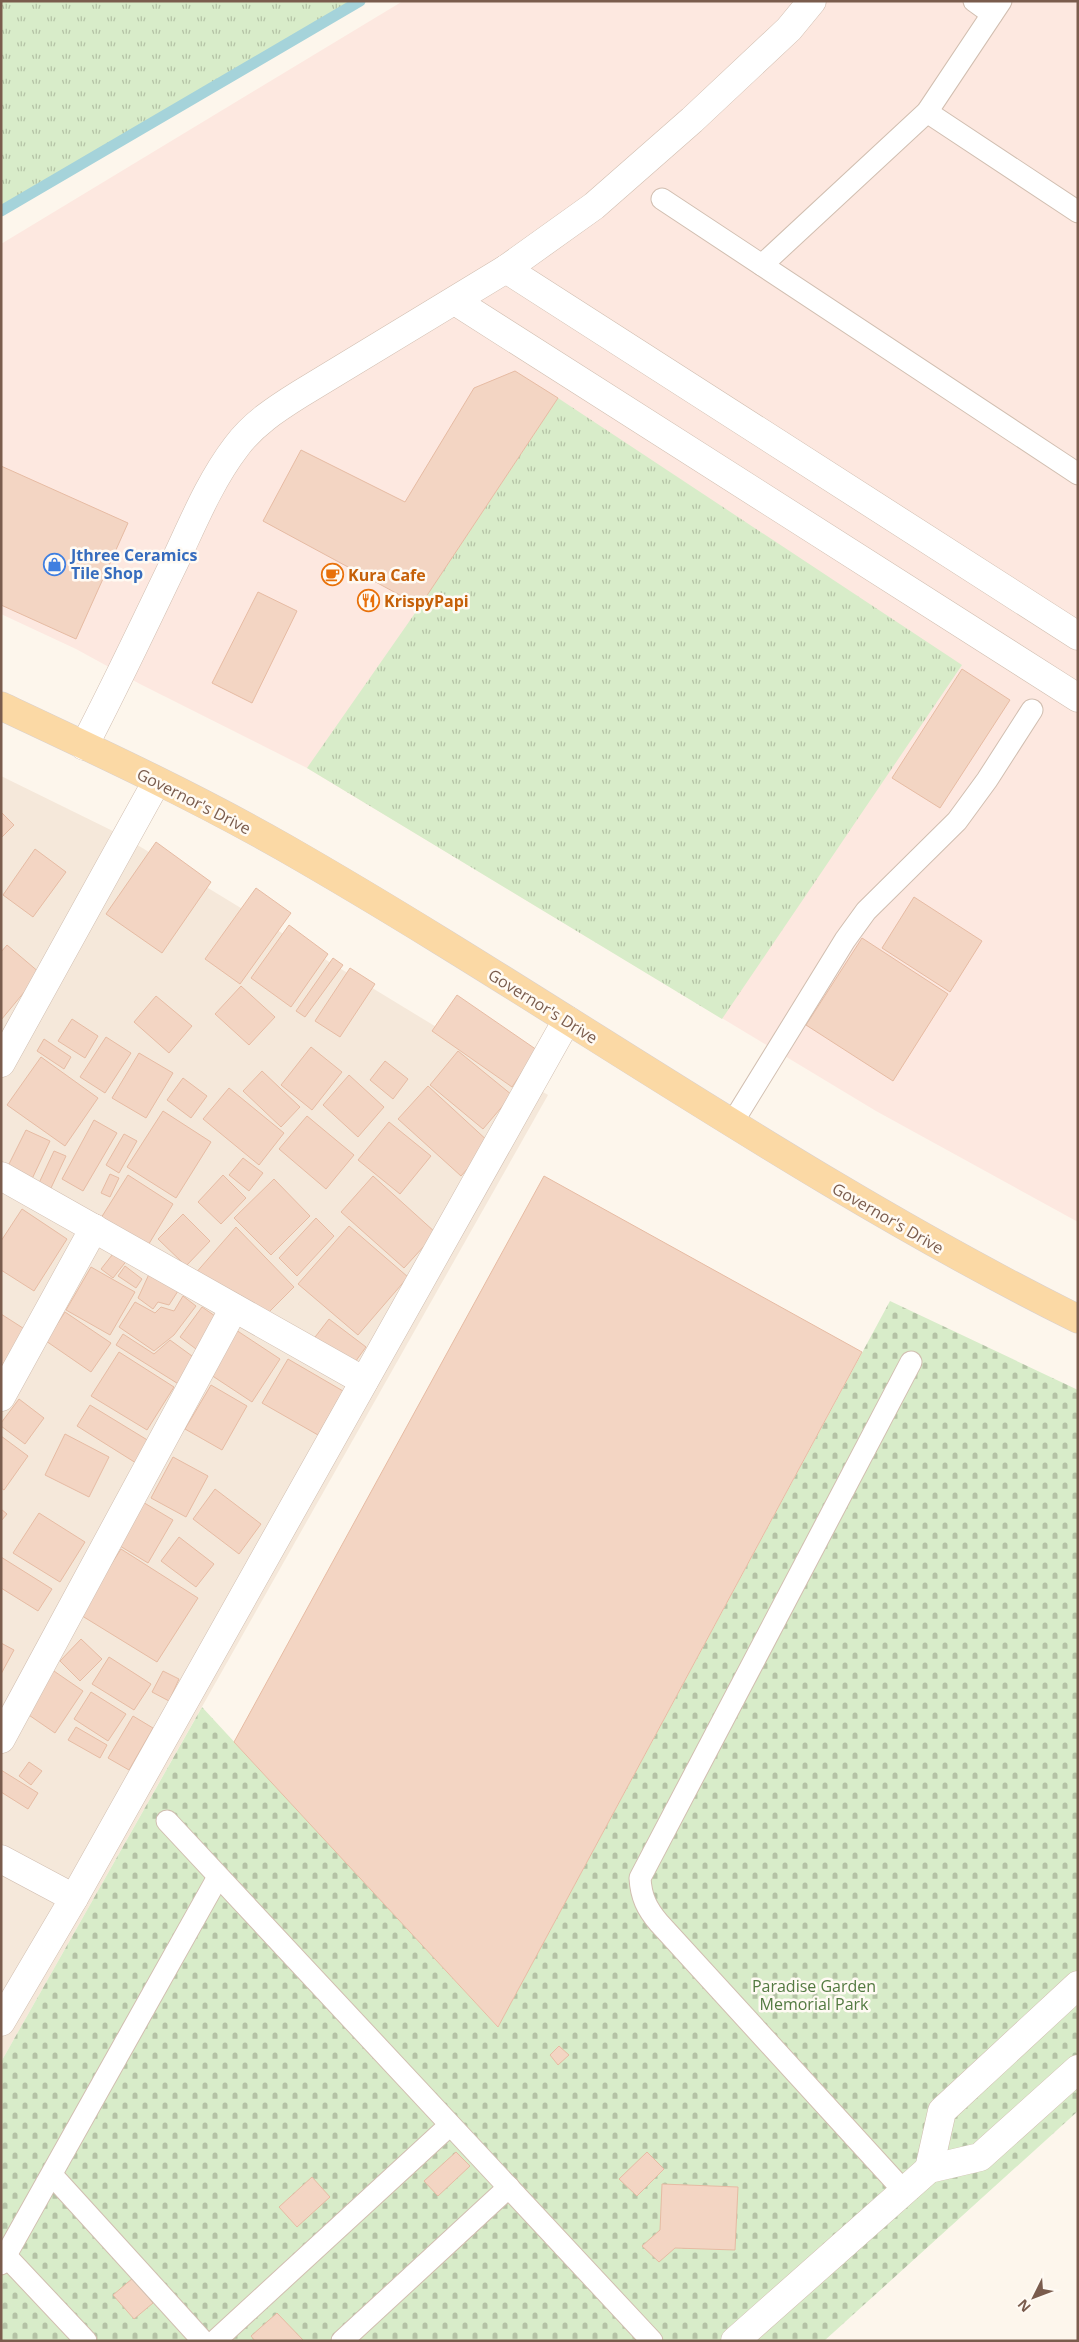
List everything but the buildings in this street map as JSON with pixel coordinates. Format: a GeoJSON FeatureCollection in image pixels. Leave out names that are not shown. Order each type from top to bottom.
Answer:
{"type":"FeatureCollection","features":[{"type":"Feature","properties":{"kind":"main road","name":"Governor's Drive"},"geometry":{"type":"LineString","coordinates":[[1,706],[157,781],[285,848],[567,1020],[731,1125],[912,1232],[1078,1319]]}},
{"type":"Feature","properties":{"kind":"street"},"geometry":{"type":"LineString","coordinates":[[84,746],[130,657],[200,509],[235,448],[252,429],[270,413],[506,269],[594,206],[692,120],[789,29],[812,1]]}},
{"type":"Feature","properties":{"kind":"street"},"geometry":{"type":"LineString","coordinates":[[506,269],[1078,636]]}},
{"type":"Feature","properties":{"kind":"street"},"geometry":{"type":"LineString","coordinates":[[454,301],[1078,698]]}},
{"type":"Feature","properties":{"kind":"street"},"geometry":{"type":"LineString","coordinates":[[1,1063],[157,781]]}},
{"type":"Feature","properties":{"kind":"street"},"geometry":{"type":"LineString","coordinates":[[1,2022],[74,1898],[567,1020]]}},
{"type":"Feature","properties":{"kind":"street"},"geometry":{"type":"LineString","coordinates":[[1,1176],[364,1381]]}},
{"type":"Feature","properties":{"kind":"street"},"geometry":{"type":"LineString","coordinates":[[1,1397],[94,1228]]}},
{"type":"Feature","properties":{"kind":"street"},"geometry":{"type":"LineString","coordinates":[[1,1739],[234,1308]]}},
{"type":"Feature","properties":{"kind":"street"},"geometry":{"type":"LineString","coordinates":[[1,1859],[74,1898]]}},
{"type":"Feature","properties":{"kind":"street"},"geometry":{"type":"LineString","coordinates":[[929,2169],[942,2111],[1078,1985]]}},
{"type":"Feature","properties":{"kind":"street"},"geometry":{"type":"LineString","coordinates":[[735,2341],[903,2190],[929,2169],[980,2157],[1078,2069]]}},
{"type":"Feature","properties":{"kind":"lane"},"geometry":{"type":"LineString","coordinates":[[762,265],[926,112],[996,8],[974,1]]}},
{"type":"Feature","properties":{"kind":"lane"},"geometry":{"type":"LineString","coordinates":[[926,112],[1078,212]]}},
{"type":"Feature","properties":{"kind":"lane"},"geometry":{"type":"LineString","coordinates":[[662,199],[1078,474]]}},
{"type":"Feature","properties":{"kind":"lane"},"geometry":{"type":"LineString","coordinates":[[731,1125],[851,933],[873,905],[957,821],[1032,710]]}},
{"type":"Feature","properties":{"kind":"lane"},"geometry":{"type":"LineString","coordinates":[[903,2190],[659,1923],[646,1906],[642,1897],[640,1878],[911,1362]]}},
{"type":"Feature","properties":{"kind":"lane"},"geometry":{"type":"LineString","coordinates":[[167,1822],[652,2341]]}},
{"type":"Feature","properties":{"kind":"lane"},"geometry":{"type":"LineString","coordinates":[[86,2341],[4,2260],[218,1877]]}},
{"type":"Feature","properties":{"kind":"lane"},"geometry":{"type":"LineString","coordinates":[[215,2341],[450,2125]]}},
{"type":"Feature","properties":{"kind":"lane"},"geometry":{"type":"LineString","coordinates":[[52,2175],[203,2341]]}},
{"type":"Feature","properties":{"kind":"lane"},"geometry":{"type":"LineString","coordinates":[[342,2341],[508,2187]]}},
{"type":"Feature","properties":{"kind":"shaded area"},"geometry":{"type":"Polygon","coordinates":[[[403,1],[1078,1],[1078,1222],[876,1111],[307,768],[140,684],[76,649],[1,614],[1,244],[403,1]]]}},
{"type":"Feature","properties":{"kind":"shaded area"},"geometry":{"type":"Polygon","coordinates":[[[1,776],[121,835],[548,1095],[1,2062],[1,776]]]}},
{"type":"Feature","properties":{"kind":"green space"},"geometry":{"type":"Polygon","coordinates":[[[1,1],[360,1],[1,211],[1,1]]]}},
{"type":"Feature","properties":{"kind":"green space"},"geometry":{"type":"Polygon","coordinates":[[[558,398],[962,665],[722,1019],[307,768],[420,606],[558,398]]]}},
{"type":"Feature","properties":{"kind":"green space","name":"Paradise Garden Memorial Park"},"geometry":{"type":"Polygon","coordinates":[[[890,1301],[1078,1390],[1078,2111],[824,2341],[1,2341],[1,2062],[202,1707],[498,2027],[890,1301]]]}},
{"type":"Feature","properties":{"kind":"waterway"},"geometry":{"type":"LineString","coordinates":[[1,211],[360,1]]}},
{"type":"Feature","properties":{"kind":"place","name":"Jthree Ceramics Tile Shop"},"geometry":{"type":"Point","coordinates":[55,564]}},
{"type":"Feature","properties":{"kind":"place","name":"Kura Cafe"},"geometry":{"type":"Point","coordinates":[332,575]}},
{"type":"Feature","properties":{"kind":"place","name":"KrispyPapi"},"geometry":{"type":"Point","coordinates":[368,601]}}]}
